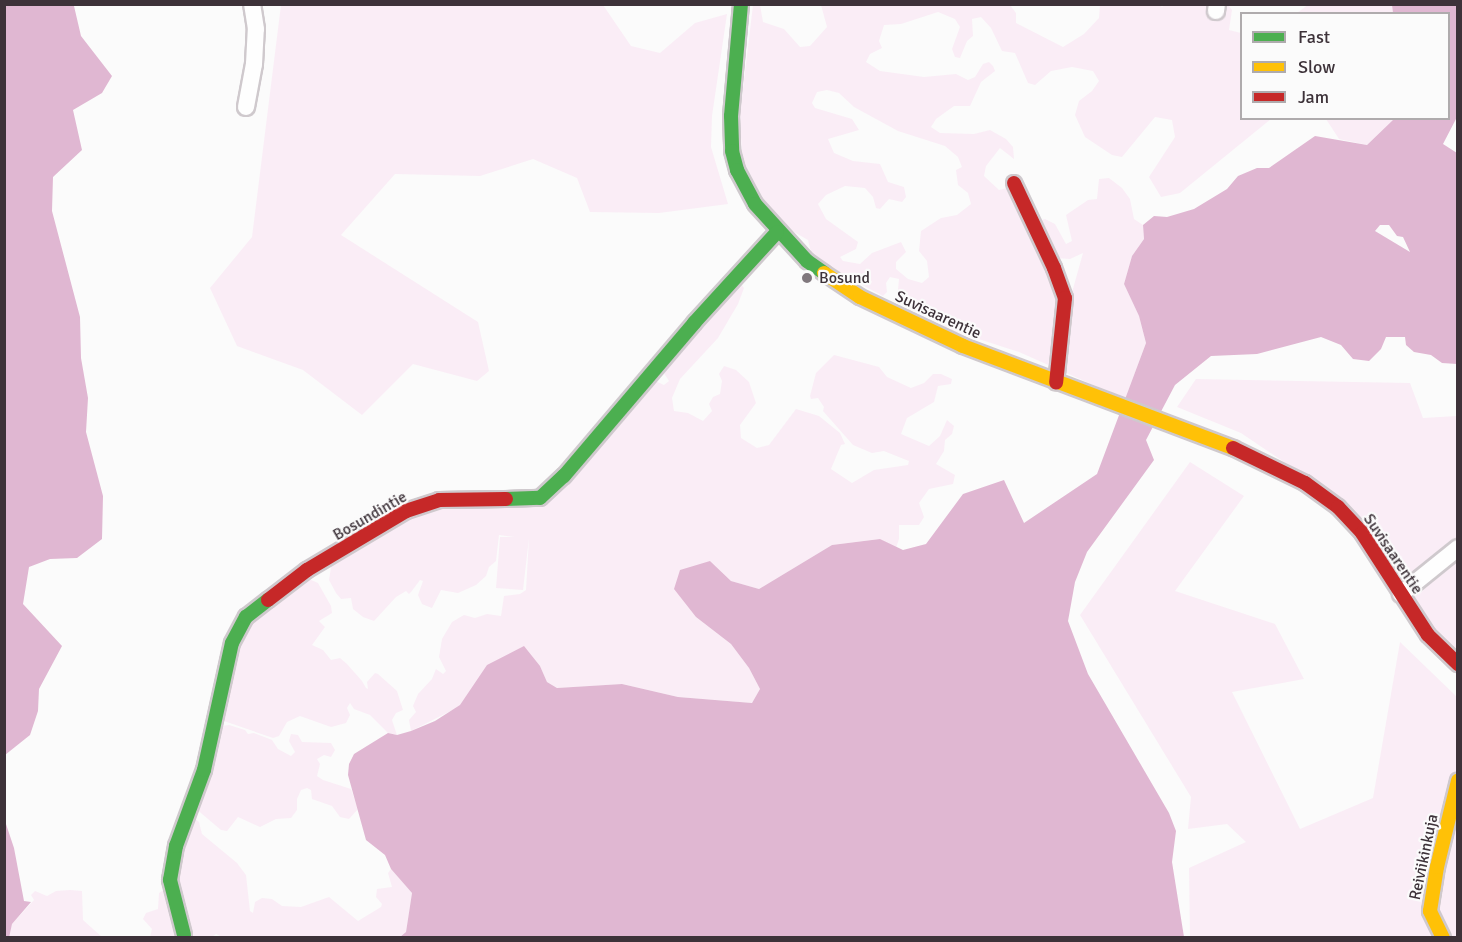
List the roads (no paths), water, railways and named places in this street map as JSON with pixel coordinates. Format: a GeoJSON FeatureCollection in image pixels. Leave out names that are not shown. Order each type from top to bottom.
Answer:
{"type":"FeatureCollection","features":[{"type":"Feature","properties":{"kind":"street"},"geometry":{"type":"LineString","coordinates":[[246,107],[254,64],[256,29],[252,4]]}},
{"type":"Feature","properties":{"kind":"street","name":"Suvisaarentie"},"geometry":{"type":"LineString","coordinates":[[741,4],[732,116],[732,151],[736,170],[745,188],[777,232],[813,266],[860,297],[963,346],[1268,463],[1323,495],[1362,533],[1428,635],[1458,664]]}},
{"type":"Feature","properties":{"kind":"street"},"geometry":{"type":"LineString","coordinates":[[1014,183],[1054,268],[1065,298],[1056,383]]}},
{"type":"Feature","properties":{"kind":"street","name":"Bosundintie"},"geometry":{"type":"LineString","coordinates":[[184,935],[177,918],[170,880],[176,846],[204,770],[232,643],[246,617],[308,570],[387,521],[416,508],[440,500],[457,498],[540,498],[564,476],[694,323],[777,232]]}},
{"type":"Feature","properties":{"kind":"street"},"geometry":{"type":"LineString","coordinates":[[1401,594],[1458,548]]}},
{"type":"Feature","properties":{"kind":"street","name":"Reiviikinkuja"},"geometry":{"type":"LineString","coordinates":[[1443,938],[1430,911],[1437,867],[1458,781]]}},
{"type":"Feature","properties":{"kind":"place","name":"Bosund"},"geometry":{"type":"Point","coordinates":[807,278]}}]}
